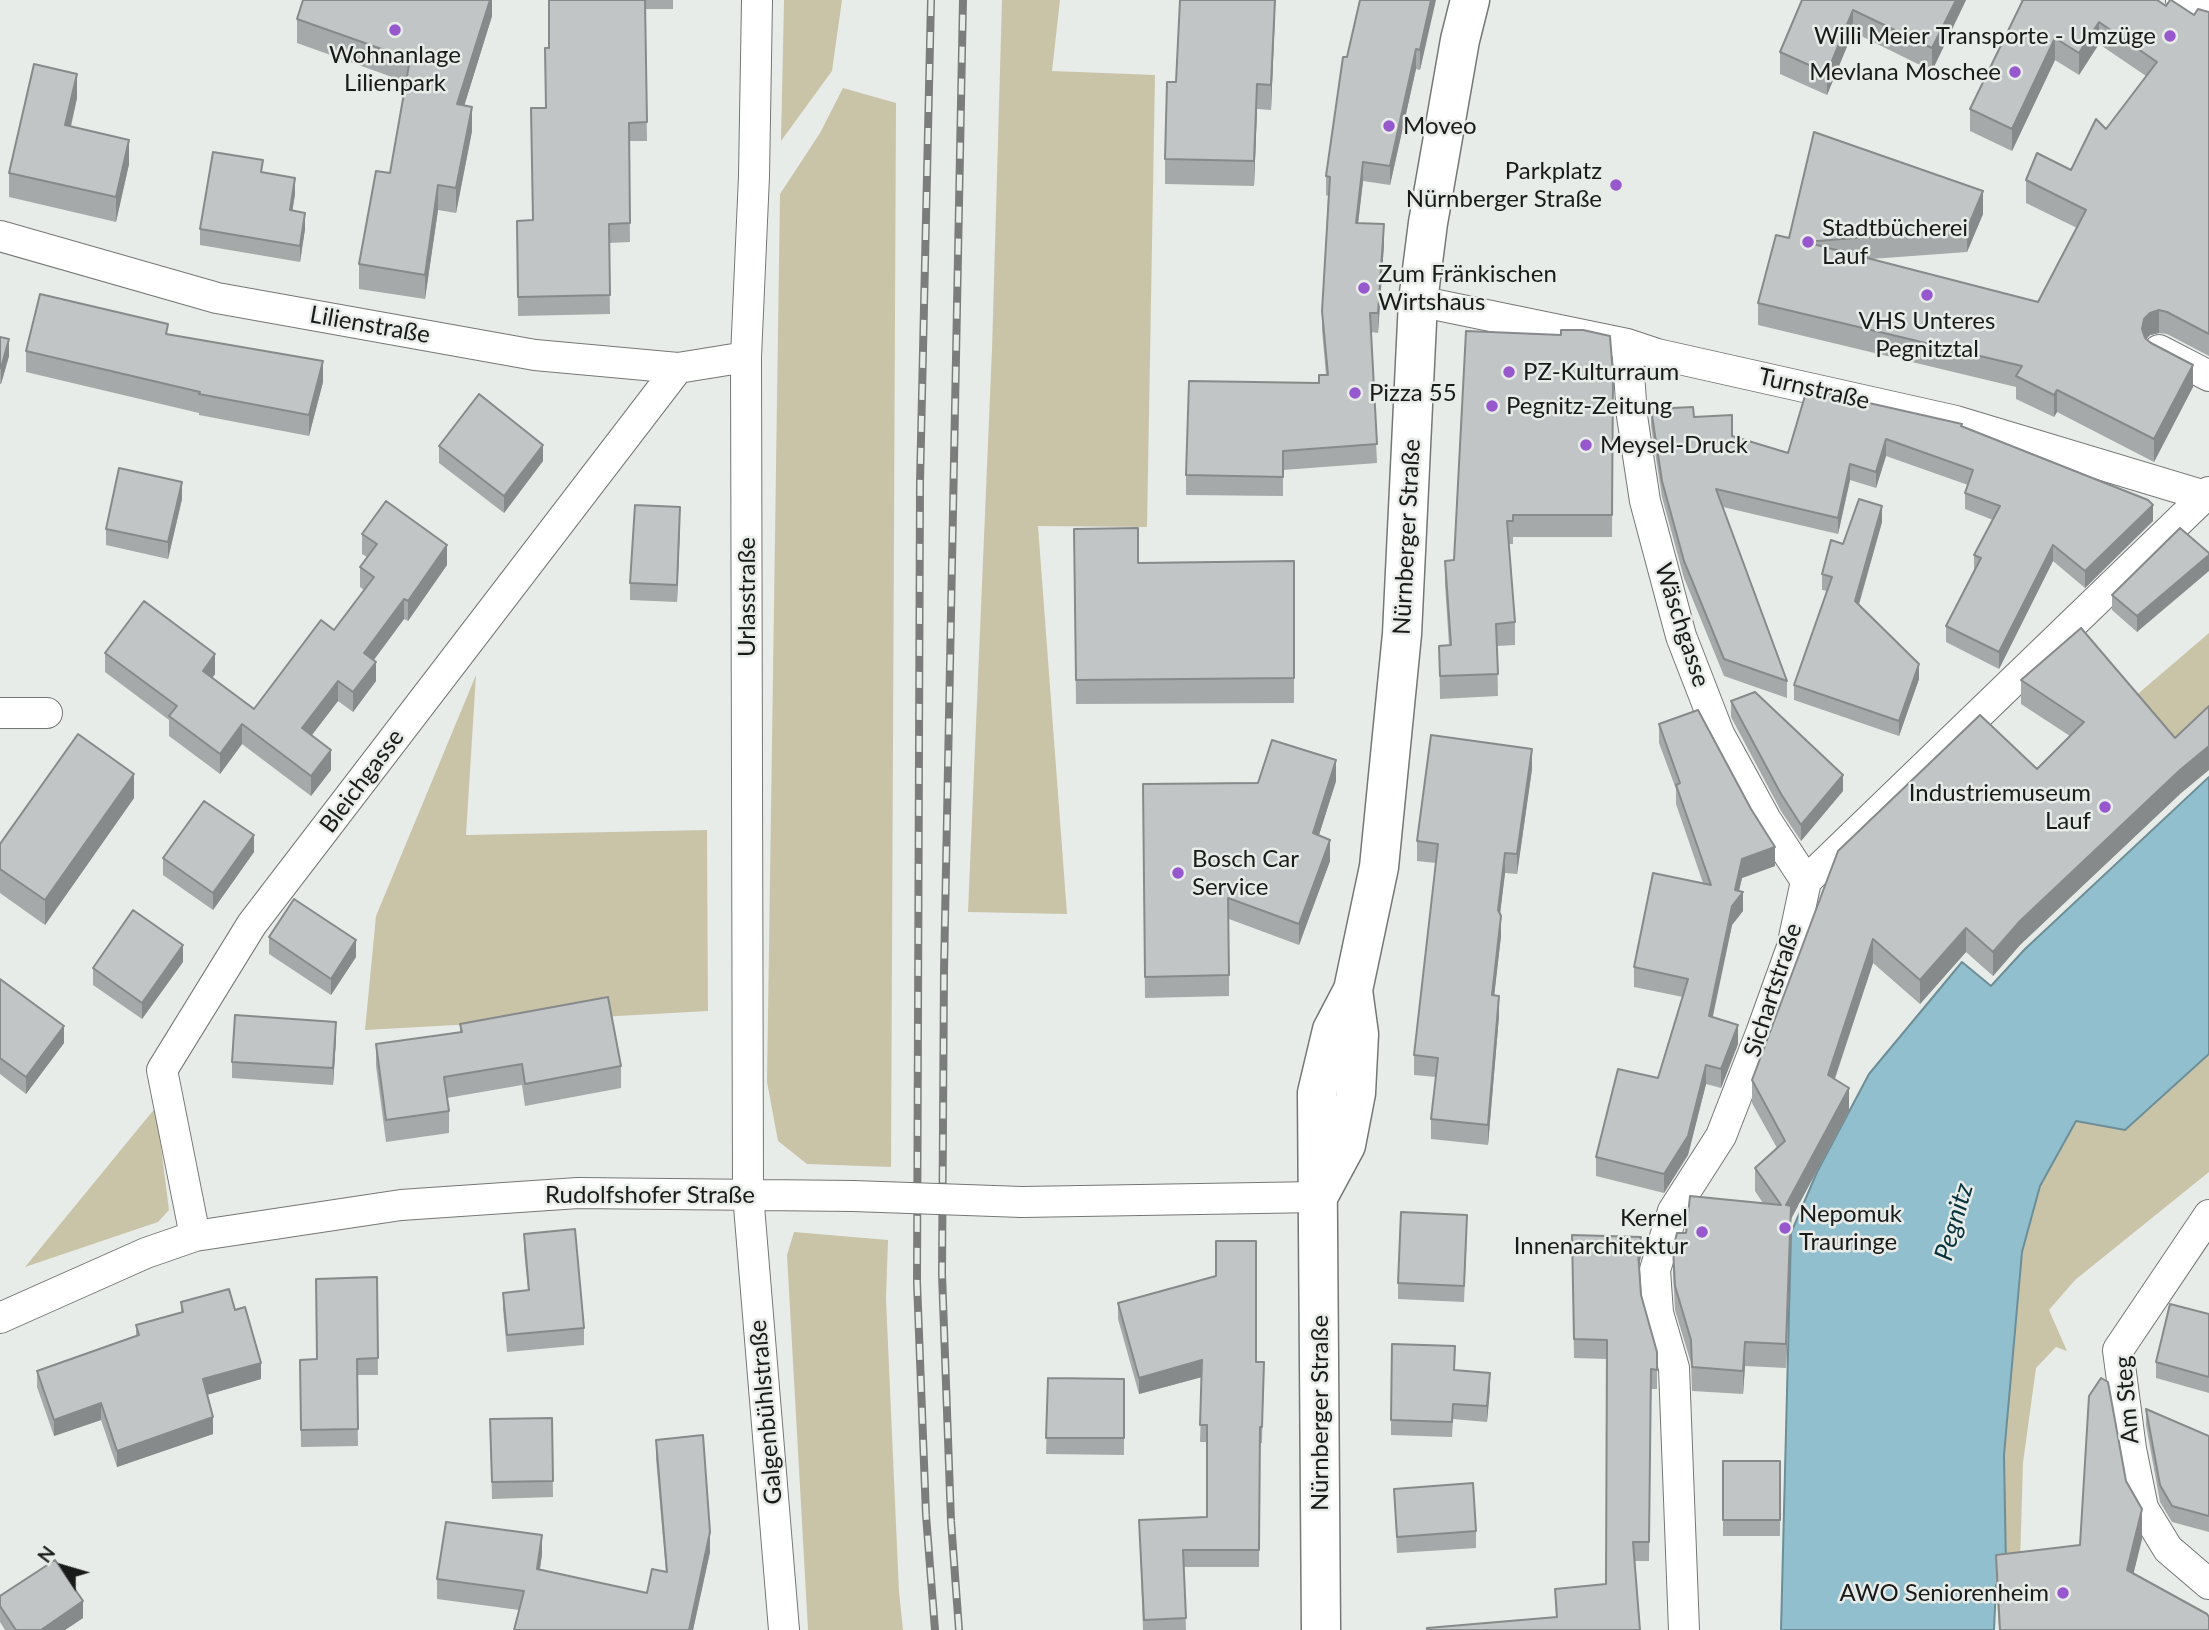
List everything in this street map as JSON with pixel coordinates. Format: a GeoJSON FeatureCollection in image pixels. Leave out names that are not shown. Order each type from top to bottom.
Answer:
{"type":"FeatureCollection","features":[{"type":"Feature","properties":{"kind":"street","name":"Urlasstraße"},"geometry":{"type":"LineString","coordinates":[[748,1194],[746,357],[754,176],[757,0]]}},
{"type":"Feature","properties":{"kind":"street","name":"Nürnberger Straße"},"geometry":{"type":"LineString","coordinates":[[1325,1626],[1316,1175],[1317,1093],[1332,1030],[1353,990],[1379,867],[1401,646],[1418,301],[1428,223],[1460,40],[1470,0]]}},
{"type":"Feature","properties":{"kind":"street"},"geometry":{"type":"LineString","coordinates":[[2181,0],[2209,17]]}},
{"type":"Feature","properties":{"kind":"street","name":"Lilienstraße"},"geometry":{"type":"LineString","coordinates":[[0,236],[217,298],[535,355],[678,368],[746,357]]}},
{"type":"Feature","properties":{"kind":"street","name":"Turnstraße"},"geometry":{"type":"LineString","coordinates":[[1418,301],[1627,344],[1657,354],[1956,421],[2207,494]]}},
{"type":"Feature","properties":{"kind":"street","name":"Wäschgasse"},"geometry":{"type":"LineString","coordinates":[[1627,344],[1632,416],[1645,501],[1681,636],[1719,734],[1766,820],[1806,881]]}},
{"type":"Feature","properties":{"kind":"street"},"geometry":{"type":"LineString","coordinates":[[2159,350],[2209,376]]}},
{"type":"Feature","properties":{"kind":"street","name":"Bleichgasse"},"geometry":{"type":"LineString","coordinates":[[195,1236],[162,1070],[252,924],[678,368]]}},
{"type":"Feature","properties":{"kind":"street"},"geometry":{"type":"LineString","coordinates":[[1806,881],[2207,494]]}},
{"type":"Feature","properties":{"kind":"street"},"geometry":{"type":"LineString","coordinates":[[0,713],[47,713]]}},
{"type":"Feature","properties":{"kind":"street","name":"Sichartstraße"},"geometry":{"type":"LineString","coordinates":[[1684,1630],[1674,1368],[1658,1314],[1655,1270],[1672,1211],[1721,1136],[1761,1033],[1792,947],[1806,881]]}},
{"type":"Feature","properties":{"kind":"street","name":"Rudolfshofer Straße"},"geometry":{"type":"LineString","coordinates":[[0,1318],[146,1253],[195,1236],[401,1205],[578,1193],[853,1196],[1022,1202],[1318,1197]]}},
{"type":"Feature","properties":{"kind":"street","name":"Galgenbühlstraße"},"geometry":{"type":"LineString","coordinates":[[748,1194],[784,1630]]}},
{"type":"Feature","properties":{"kind":"street","name":"Am Steg"},"geometry":{"type":"LineString","coordinates":[[2209,1215],[2118,1350],[2131,1449],[2143,1508],[2168,1549],[2209,1584]]}},
{"type":"Feature","properties":{"kind":"shaded area"},"geometry":{"type":"Polygon","coordinates":[[[784,0],[842,0],[832,71],[781,141],[784,0]]]}},
{"type":"Feature","properties":{"kind":"shaded area"},"geometry":{"type":"Polygon","coordinates":[[[1002,0],[1060,0],[1052,71],[1155,75],[1147,527],[1038,526],[1067,914],[968,912],[992,349],[1002,0]]]}},
{"type":"Feature","properties":{"kind":"shaded area"},"geometry":{"type":"Polygon","coordinates":[[[843,88],[896,103],[891,1167],[807,1164],[778,1141],[767,1082],[780,194],[820,133],[843,88]]]}},
{"type":"Feature","properties":{"kind":"shaded area"},"geometry":{"type":"Polygon","coordinates":[[[2209,633],[2209,730],[2175,762],[2126,704],[2209,633]]]}},
{"type":"Feature","properties":{"kind":"shaded area"},"geometry":{"type":"Polygon","coordinates":[[[476,675],[466,835],[707,830],[708,1011],[365,1030],[376,916],[476,675]]]}},
{"type":"Feature","properties":{"kind":"shaded area"},"geometry":{"type":"Polygon","coordinates":[[[2209,1054],[2209,1172],[2075,1280],[2049,1310],[2067,1351],[2056,1347],[2036,1368],[2023,1463],[2020,1564],[2006,1568],[2004,1455],[2022,1252],[2040,1186],[2076,1120],[2125,1130],[2209,1054]]]}},
{"type":"Feature","properties":{"kind":"shaded area"},"geometry":{"type":"Polygon","coordinates":[[[156,1107],[169,1210],[158,1222],[25,1267],[156,1107]]]}},
{"type":"Feature","properties":{"kind":"shaded area"},"geometry":{"type":"Polygon","coordinates":[[[794,1232],[888,1240],[886,1299],[903,1630],[808,1630],[787,1255],[794,1232]]]}},
{"type":"Feature","properties":{"kind":"water","name":"Pegnitz"},"geometry":{"type":"Polygon","coordinates":[[[2209,777],[2209,1054],[2125,1130],[2076,1121],[2040,1186],[2022,1252],[2004,1455],[2006,1568],[1996,1585],[1994,1630],[1781,1630],[1791,1233],[1817,1172],[1869,1074],[1962,962],[1991,986],[2025,949],[2209,777]]]}},
{"type":"Feature","properties":{"kind":"building"},"geometry":{"type":"Polygon","coordinates":[[[303,0],[490,0],[457,104],[472,107],[456,188],[438,185],[425,275],[359,264],[376,171],[390,173],[410,59],[297,19],[303,0]]]}},
{"type":"Feature","properties":{"kind":"building"},"geometry":{"type":"Polygon","coordinates":[[[549,0],[645,0],[647,122],[629,123],[630,223],[609,224],[610,295],[518,297],[517,221],[533,220],[531,108],[546,108],[545,48],[549,48],[549,0]]]}},
{"type":"Feature","properties":{"kind":"building"},"geometry":{"type":"Polygon","coordinates":[[[1180,0],[1275,0],[1271,85],[1257,84],[1254,161],[1165,159],[1167,82],[1176,82],[1180,0]]]}},
{"type":"Feature","properties":{"kind":"building"},"geometry":{"type":"Polygon","coordinates":[[[1360,0],[1431,0],[1420,50],[1416,49],[1390,166],[1363,162],[1356,223],[1384,224],[1378,313],[1370,313],[1377,444],[1283,451],[1283,477],[1186,475],[1189,381],[1319,383],[1319,375],[1328,375],[1322,311],[1330,177],[1326,176],[1343,57],[1347,57],[1360,0]]]}},
{"type":"Feature","properties":{"kind":"building"},"geometry":{"type":"Polygon","coordinates":[[[1802,0],[1956,0],[1932,48],[1853,10],[1827,73],[1780,52],[1802,0]]]}},
{"type":"Feature","properties":{"kind":"building"},"geometry":{"type":"Polygon","coordinates":[[[2023,0],[2157,0],[2166,6],[2171,0],[2194,15],[2198,9],[2209,12],[2209,334],[2159,310],[2144,319],[2142,329],[2145,338],[2193,365],[2154,439],[2057,390],[2054,395],[2016,376],[2022,366],[1758,303],[1776,235],[1789,238],[1814,132],[1983,191],[1967,229],[1805,242],[2038,302],[2086,210],[2026,180],[2037,153],[2071,170],[2096,119],[2106,129],[2157,62],[2099,22],[2079,53],[2055,38],[2012,129],[1970,109],[2023,0]]]}},
{"type":"Feature","properties":{"kind":"building"},"geometry":{"type":"Polygon","coordinates":[[[34,64],[77,74],[65,125],[129,140],[116,197],[9,173],[34,64]]]}},
{"type":"Feature","properties":{"kind":"building"},"geometry":{"type":"Polygon","coordinates":[[[213,152],[263,160],[261,172],[295,178],[290,210],[305,213],[300,246],[200,229],[213,152]]]}},
{"type":"Feature","properties":{"kind":"building"},"geometry":{"type":"Polygon","coordinates":[[[40,294],[168,324],[166,334],[323,361],[309,415],[199,394],[200,392],[26,351],[40,294]]]}},
{"type":"Feature","properties":{"kind":"building"},"geometry":{"type":"Polygon","coordinates":[[[1561,330],[1583,330],[1610,336],[1613,375],[1612,515],[1513,515],[1513,521],[1507,521],[1515,622],[1496,624],[1498,674],[1440,676],[1439,646],[1451,645],[1445,561],[1454,560],[1466,331],[1561,335],[1561,330]]]}},
{"type":"Feature","properties":{"kind":"building"},"geometry":{"type":"Polygon","coordinates":[[[0,337],[9,339],[1,368],[0,367],[0,337]]]}},
{"type":"Feature","properties":{"kind":"building"},"geometry":{"type":"Polygon","coordinates":[[[1807,389],[1962,424],[1961,426],[2148,500],[2153,505],[2085,571],[2053,545],[1999,652],[1946,626],[1981,558],[1974,555],[2000,506],[1965,493],[1973,470],[1886,439],[1876,472],[1850,464],[1838,518],[1716,489],[1787,681],[1724,659],[1684,561],[1662,481],[1651,409],[1693,407],[1694,417],[1732,415],[1732,436],[1788,453],[1807,389]]]}},
{"type":"Feature","properties":{"kind":"building"},"geometry":{"type":"Polygon","coordinates":[[[479,394],[543,445],[504,496],[439,446],[479,394]]]}},
{"type":"Feature","properties":{"kind":"building"},"geometry":{"type":"Polygon","coordinates":[[[119,468],[182,482],[168,542],[106,529],[119,468]]]}},
{"type":"Feature","properties":{"kind":"building"},"geometry":{"type":"Polygon","coordinates":[[[1859,499],[1882,506],[1855,601],[1919,664],[1899,721],[1794,685],[1832,577],[1822,574],[1831,540],[1843,544],[1859,499]]]}},
{"type":"Feature","properties":{"kind":"building"},"geometry":{"type":"Polygon","coordinates":[[[386,501],[447,545],[408,601],[404,599],[364,653],[376,662],[353,692],[338,681],[302,728],[331,750],[311,776],[242,724],[220,754],[169,716],[177,706],[105,653],[144,601],[215,654],[203,671],[254,709],[321,620],[334,630],[374,577],[360,567],[377,544],[362,534],[386,501]]]}},
{"type":"Feature","properties":{"kind":"building"},"geometry":{"type":"Polygon","coordinates":[[[635,505],[680,507],[677,585],[630,583],[635,505]]]}},
{"type":"Feature","properties":{"kind":"building"},"geometry":{"type":"Polygon","coordinates":[[[1138,528],[1138,563],[1294,561],[1294,678],[1076,680],[1074,529],[1138,528]]]}},
{"type":"Feature","properties":{"kind":"building"},"geometry":{"type":"Polygon","coordinates":[[[2180,528],[2209,555],[2137,616],[2112,595],[2180,528]]]}},
{"type":"Feature","properties":{"kind":"building"},"geometry":{"type":"Polygon","coordinates":[[[2081,628],[2175,738],[2209,706],[2209,746],[2020,921],[1993,952],[1966,928],[1920,980],[1873,939],[1828,1075],[1849,1088],[1786,1205],[1791,1206],[1786,1344],[1745,1342],[1743,1371],[1692,1367],[1691,1340],[1675,1286],[1673,1248],[1677,1233],[1686,1233],[1690,1196],[1781,1205],[1755,1168],[1785,1141],[1752,1080],[1838,851],[1980,715],[2037,769],[2084,722],[2021,680],[2081,628]]]}},
{"type":"Feature","properties":{"kind":"building"},"geometry":{"type":"Polygon","coordinates":[[[1755,692],[1843,775],[1801,825],[1781,794],[1731,701],[1755,692]]]}},
{"type":"Feature","properties":{"kind":"building"},"geometry":{"type":"Polygon","coordinates":[[[1698,710],[1751,809],[1775,847],[1742,859],[1735,890],[1743,892],[1732,906],[1709,1016],[1738,1025],[1721,1069],[1706,1065],[1688,1136],[1664,1174],[1596,1157],[1618,1069],[1658,1078],[1688,979],[1634,967],[1653,873],[1711,885],[1676,785],[1680,783],[1659,724],[1698,710]]]}},
{"type":"Feature","properties":{"kind":"building"},"geometry":{"type":"Polygon","coordinates":[[[78,734],[134,774],[45,900],[0,869],[0,844],[78,734]]]}},
{"type":"Feature","properties":{"kind":"building"},"geometry":{"type":"Polygon","coordinates":[[[1431,735],[1532,749],[1517,854],[1505,853],[1498,910],[1501,916],[1492,995],[1499,996],[1488,1125],[1431,1119],[1438,1058],[1414,1055],[1438,844],[1417,841],[1431,735]]]}},
{"type":"Feature","properties":{"kind":"building"},"geometry":{"type":"Polygon","coordinates":[[[1272,740],[1336,760],[1313,833],[1330,840],[1299,924],[1228,898],[1229,975],[1145,977],[1143,784],[1258,783],[1272,740]]]}},
{"type":"Feature","properties":{"kind":"building"},"geometry":{"type":"Polygon","coordinates":[[[204,801],[254,835],[213,893],[163,858],[204,801]]]}},
{"type":"Feature","properties":{"kind":"building"},"geometry":{"type":"Polygon","coordinates":[[[294,899],[356,940],[331,979],[269,937],[294,899]]]}},
{"type":"Feature","properties":{"kind":"building"},"geometry":{"type":"Polygon","coordinates":[[[133,910],[183,945],[142,1003],[93,968],[133,910]]]}},
{"type":"Feature","properties":{"kind":"building"},"geometry":{"type":"Polygon","coordinates":[[[0,979],[64,1026],[26,1077],[0,1058],[0,979]]]}},
{"type":"Feature","properties":{"kind":"building"},"geometry":{"type":"Polygon","coordinates":[[[608,997],[621,1066],[525,1084],[522,1064],[444,1077],[449,1111],[386,1120],[376,1044],[462,1032],[460,1024],[608,997]]]}},
{"type":"Feature","properties":{"kind":"building"},"geometry":{"type":"Polygon","coordinates":[[[235,1015],[336,1022],[333,1068],[232,1062],[235,1015]]]}},
{"type":"Feature","properties":{"kind":"building"},"geometry":{"type":"Polygon","coordinates":[[[1401,1212],[1467,1215],[1464,1286],[1398,1283],[1401,1212]]]}},
{"type":"Feature","properties":{"kind":"building"},"geometry":{"type":"Polygon","coordinates":[[[575,1229],[584,1328],[507,1335],[503,1293],[529,1290],[524,1234],[575,1229]]]}},
{"type":"Feature","properties":{"kind":"building"},"geometry":{"type":"Polygon","coordinates":[[[1572,1235],[1641,1237],[1638,1252],[1641,1295],[1657,1352],[1657,1370],[1651,1369],[1649,1542],[1633,1542],[1640,1630],[1427,1630],[1557,1617],[1555,1589],[1606,1584],[1607,1340],[1574,1339],[1572,1235]]]}},
{"type":"Feature","properties":{"kind":"building"},"geometry":{"type":"Polygon","coordinates":[[[1216,1241],[1256,1241],[1256,1362],[1264,1362],[1260,1427],[1259,1550],[1183,1550],[1186,1618],[1144,1620],[1139,1520],[1207,1517],[1207,1425],[1200,1425],[1202,1360],[1139,1378],[1118,1303],[1216,1276],[1216,1241]]]}},
{"type":"Feature","properties":{"kind":"building"},"geometry":{"type":"Polygon","coordinates":[[[377,1277],[378,1358],[357,1359],[358,1429],[301,1430],[300,1360],[317,1359],[316,1279],[377,1277]]]}},
{"type":"Feature","properties":{"kind":"building"},"geometry":{"type":"Polygon","coordinates":[[[229,1289],[235,1310],[245,1307],[261,1363],[203,1379],[213,1417],[117,1451],[101,1403],[54,1420],[37,1371],[139,1335],[136,1325],[183,1312],[181,1302],[229,1289]]]}},
{"type":"Feature","properties":{"kind":"building"},"geometry":{"type":"Polygon","coordinates":[[[2170,1304],[2209,1314],[2209,1377],[2156,1362],[2170,1304]]]}},
{"type":"Feature","properties":{"kind":"building"},"geometry":{"type":"Polygon","coordinates":[[[1392,1344],[1455,1346],[1454,1370],[1490,1373],[1487,1406],[1453,1404],[1452,1422],[1391,1420],[1392,1344]]]}},
{"type":"Feature","properties":{"kind":"building"},"geometry":{"type":"Polygon","coordinates":[[[1048,1378],[1124,1379],[1124,1438],[1046,1438],[1048,1378]]]}},
{"type":"Feature","properties":{"kind":"building"},"geometry":{"type":"Polygon","coordinates":[[[2101,1378],[2108,1382],[2126,1481],[2142,1509],[2127,1570],[2207,1614],[2209,1630],[2000,1630],[1996,1555],[2080,1545],[2089,1396],[2101,1378]]]}},
{"type":"Feature","properties":{"kind":"building"},"geometry":{"type":"Polygon","coordinates":[[[2146,1409],[2209,1436],[2209,1516],[2172,1506],[2160,1485],[2146,1409]]]}},
{"type":"Feature","properties":{"kind":"building"},"geometry":{"type":"Polygon","coordinates":[[[552,1418],[553,1481],[492,1482],[490,1419],[552,1418]]]}},
{"type":"Feature","properties":{"kind":"building"},"geometry":{"type":"Polygon","coordinates":[[[703,1435],[710,1532],[689,1630],[514,1630],[524,1591],[437,1579],[446,1522],[542,1535],[537,1569],[647,1593],[652,1569],[667,1572],[656,1440],[703,1435]]]}},
{"type":"Feature","properties":{"kind":"building"},"geometry":{"type":"Polygon","coordinates":[[[1723,1461],[1780,1461],[1780,1520],[1723,1520],[1723,1461]]]}},
{"type":"Feature","properties":{"kind":"building"},"geometry":{"type":"Polygon","coordinates":[[[1473,1483],[1476,1531],[1397,1537],[1394,1489],[1473,1483]]]}},
{"type":"Feature","properties":{"kind":"building"},"geometry":{"type":"Polygon","coordinates":[[[55,1560],[83,1601],[41,1630],[16,1630],[0,1606],[0,1596],[55,1560]]]}},
{"type":"Feature","properties":{"kind":"railway"},"geometry":{"type":"LineString","coordinates":[[931,0],[920,482],[917,1282],[926,1515],[935,1630]]}},
{"type":"Feature","properties":{"kind":"railway"},"geometry":{"type":"LineString","coordinates":[[959,1630],[951,1521],[942,1274],[944,971],[963,0]]}},
{"type":"Feature","properties":{"kind":"place","name":"Wohnanlage Lilienpark"},"geometry":{"type":"Point","coordinates":[395,30]}},
{"type":"Feature","properties":{"kind":"place","name":"Willi Meier Transporte - Umzüge"},"geometry":{"type":"Point","coordinates":[2170,36]}},
{"type":"Feature","properties":{"kind":"place","name":"Mevlana Moschee"},"geometry":{"type":"Point","coordinates":[2015,72]}},
{"type":"Feature","properties":{"kind":"place","name":"Moveo"},"geometry":{"type":"Point","coordinates":[1389,126]}},
{"type":"Feature","properties":{"kind":"place","name":"Parkplatz Nürnberger Straße"},"geometry":{"type":"Point","coordinates":[1616,185]}},
{"type":"Feature","properties":{"kind":"place","name":"Stadtbücherei Lauf"},"geometry":{"type":"Point","coordinates":[1808,242]}},
{"type":"Feature","properties":{"kind":"place","name":"Zum Fränkischen Wirtshaus"},"geometry":{"type":"Point","coordinates":[1364,288]}},
{"type":"Feature","properties":{"kind":"place","name":"VHS Unteres Pegnitztal"},"geometry":{"type":"Point","coordinates":[1927,295]}},
{"type":"Feature","properties":{"kind":"place","name":"PZ-Kulturraum"},"geometry":{"type":"Point","coordinates":[1509,372]}},
{"type":"Feature","properties":{"kind":"place","name":"Pizza 55"},"geometry":{"type":"Point","coordinates":[1355,393]}},
{"type":"Feature","properties":{"kind":"place","name":"Pegnitz-Zeitung"},"geometry":{"type":"Point","coordinates":[1492,406]}},
{"type":"Feature","properties":{"kind":"place","name":"Meysel-Druck"},"geometry":{"type":"Point","coordinates":[1586,445]}},
{"type":"Feature","properties":{"kind":"place","name":"Industriemuseum Lauf"},"geometry":{"type":"Point","coordinates":[2105,807]}},
{"type":"Feature","properties":{"kind":"place","name":"Bosch Car Service"},"geometry":{"type":"Point","coordinates":[1178,873]}},
{"type":"Feature","properties":{"kind":"place","name":"Nepomuk Trauringe"},"geometry":{"type":"Point","coordinates":[1785,1228]}},
{"type":"Feature","properties":{"kind":"place","name":"Kernel Innenarchitektur"},"geometry":{"type":"Point","coordinates":[1702,1232]}},
{"type":"Feature","properties":{"kind":"place","name":"AWO Seniorenheim"},"geometry":{"type":"Point","coordinates":[2063,1593]}}]}
